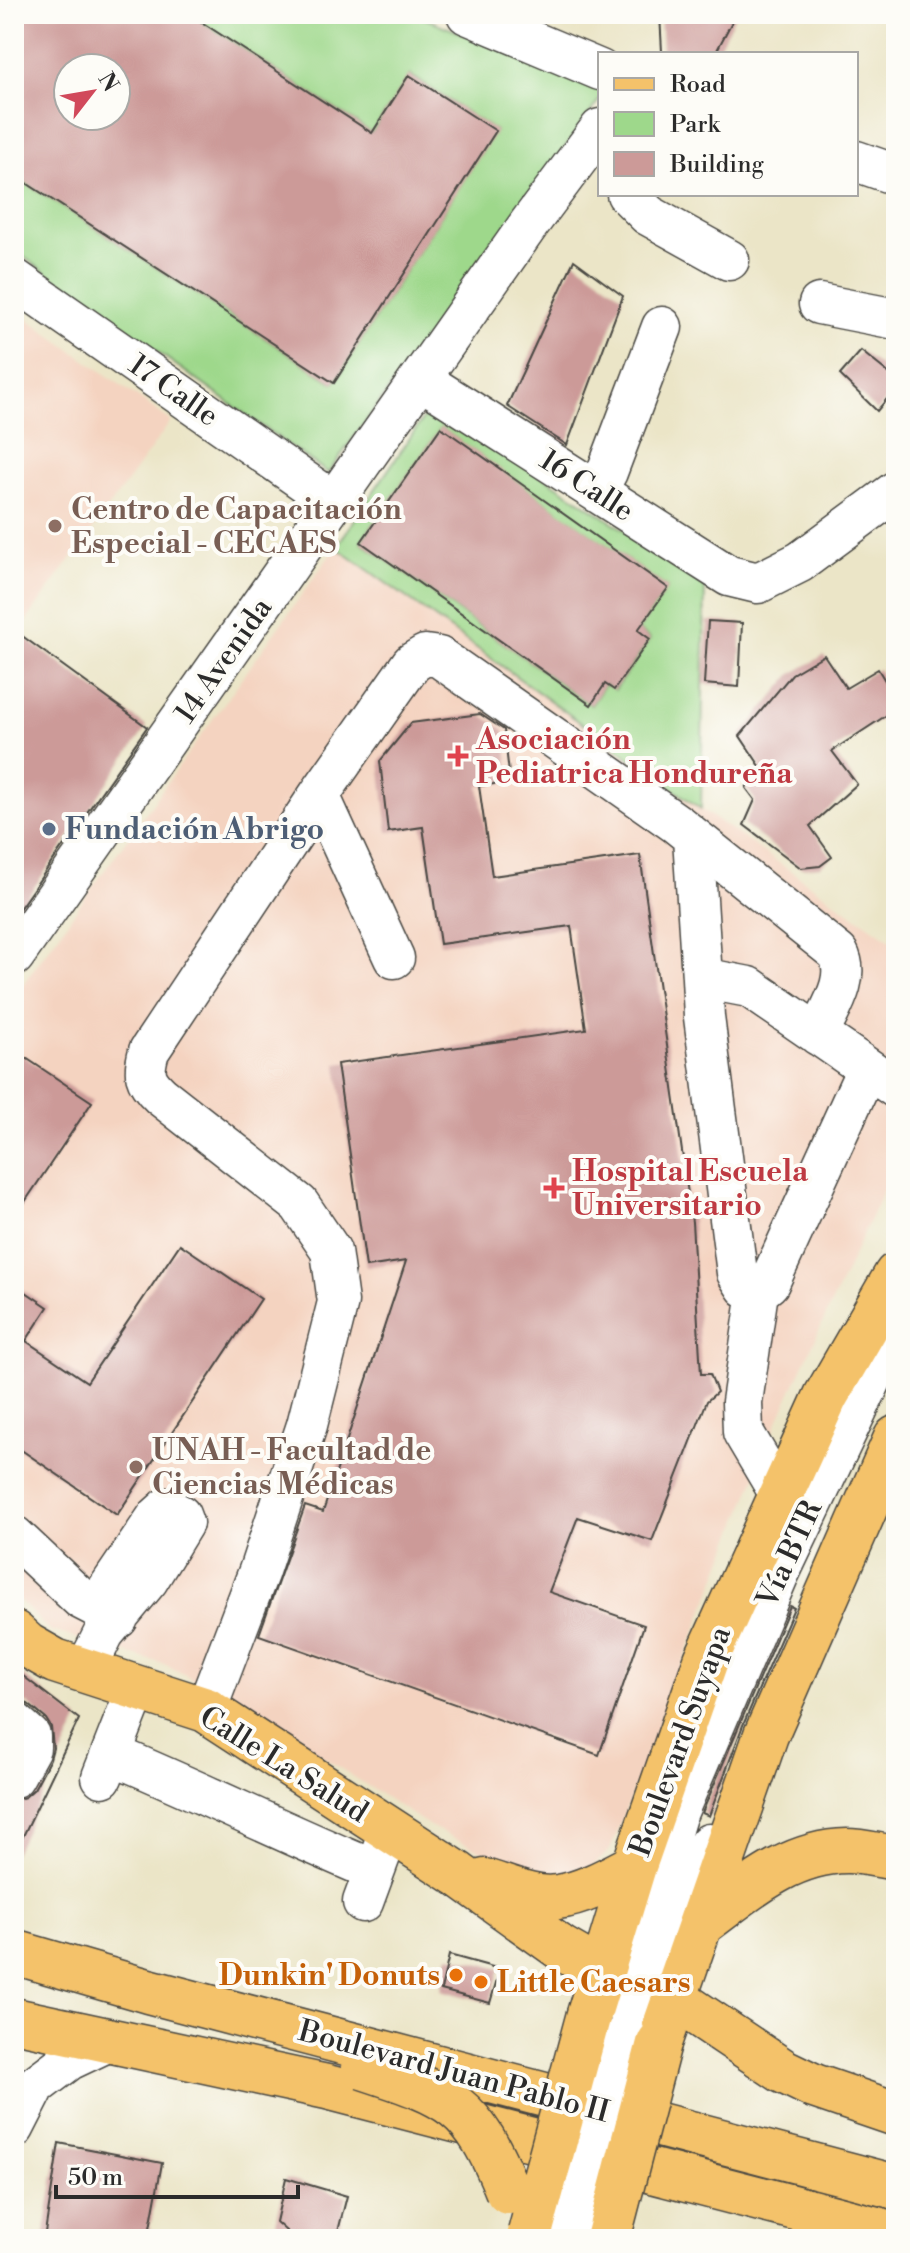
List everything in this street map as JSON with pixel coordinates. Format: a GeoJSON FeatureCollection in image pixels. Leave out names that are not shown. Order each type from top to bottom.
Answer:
{"type":"FeatureCollection","features":[{"type":"Feature","properties":{"kind":"main road","name":"Boulevard Suyapa"},"geometry":{"type":"LineString","coordinates":[[608,2239],[624,2030],[601,1971],[706,1660],[826,1396],[896,1275]]}},
{"type":"Feature","properties":{"kind":"main road","name":"Boulevard Suyapa"},"geometry":{"type":"LineString","coordinates":[[535,2238],[624,2030],[674,1998],[766,1735],[896,1438]]}},
{"type":"Feature","properties":{"kind":"main road","name":"Calle La Salud"},"geometry":{"type":"LineString","coordinates":[[14,1633],[27,1645],[55,1661],[206,1710],[458,1874],[561,1948],[601,1971]]}},
{"type":"Feature","properties":{"kind":"main road"},"geometry":{"type":"LineString","coordinates":[[701,1924],[776,1869],[811,1856],[849,1851],[896,1858]]}},
{"type":"Feature","properties":{"kind":"main road","name":"Calle La Salud"},"geometry":{"type":"LineString","coordinates":[[458,1874],[556,1898],[634,1866]]}},
{"type":"Feature","properties":{"kind":"main road","name":"Boulevard Juan Pablo II"},"geometry":{"type":"LineString","coordinates":[[14,1952],[148,1991],[896,2187]]}},
{"type":"Feature","properties":{"kind":"main road"},"geometry":{"type":"LineString","coordinates":[[14,1979],[363,2067],[427,2088],[453,2103],[466,2115],[492,2152],[508,2192],[535,2238]]}},
{"type":"Feature","properties":{"kind":"main road"},"geometry":{"type":"LineString","coordinates":[[674,1998],[783,2071],[814,2086],[896,2114]]}},
{"type":"Feature","properties":{"kind":"main road","name":"Boulevard Juan Pablo II"},"geometry":{"type":"LineString","coordinates":[[14,2020],[327,2087],[896,2234]]}},
{"type":"Feature","properties":{"kind":"street"},"geometry":{"type":"LineString","coordinates":[[467,14],[598,69]]}},
{"type":"Feature","properties":{"kind":"street","name":"14 Avenida"},"geometry":{"type":"LineString","coordinates":[[14,956],[529,224],[598,132]]}},
{"type":"Feature","properties":{"kind":"street"},"geometry":{"type":"LineString","coordinates":[[858,162],[896,175]]}},
{"type":"Feature","properties":{"kind":"street"},"geometry":{"type":"LineString","coordinates":[[629,196],[648,215],[729,260]]}},
{"type":"Feature","properties":{"kind":"street","name":"17 Calle"},"geometry":{"type":"LineString","coordinates":[[14,279],[334,502]]}},
{"type":"Feature","properties":{"kind":"street"},"geometry":{"type":"LineString","coordinates":[[819,304],[896,319]]}},
{"type":"Feature","properties":{"kind":"street"},"geometry":{"type":"LineString","coordinates":[[597,491],[662,327]]}},
{"type":"Feature","properties":{"kind":"street","name":"16 Calle"},"geometry":{"type":"LineString","coordinates":[[420,379],[729,576],[758,583],[800,562],[896,491]]}},
{"type":"Feature","properties":{"kind":"street"},"geometry":{"type":"LineString","coordinates":[[206,1710],[259,1571],[307,1425],[338,1302],[331,1251],[299,1204],[161,1096],[147,1083],[143,1071],[149,1051],[319,795],[412,663],[425,655],[439,657],[693,837],[838,953],[844,964],[844,975],[818,1035]]}},
{"type":"Feature","properties":{"kind":"street"},"geometry":{"type":"LineString","coordinates":[[319,795],[394,958]]}},
{"type":"Feature","properties":{"kind":"street"},"geometry":{"type":"LineString","coordinates":[[693,837],[704,1017],[737,1273],[746,1287],[758,1292]]}},
{"type":"Feature","properties":{"kind":"street"},"geometry":{"type":"LineString","coordinates":[[702,978],[749,987],[882,1079],[769,1283],[758,1292],[742,1402],[743,1432],[781,1496]]}},
{"type":"Feature","properties":{"kind":"street","name":"Vía BTR"},"geometry":{"type":"LineString","coordinates":[[624,2030],[644,1967],[644,1921],[676,1816],[778,1576],[896,1328]]}},
{"type":"Feature","properties":{"kind":"street","name":"Vía BTR"},"geometry":{"type":"LineString","coordinates":[[644,1967],[673,1927],[876,1433],[896,1392]]}},
{"type":"Feature","properties":{"kind":"street"},"geometry":{"type":"LineString","coordinates":[[14,1536],[81,1599],[107,1613],[104,1633],[85,1671]]}},
{"type":"Feature","properties":{"kind":"street"},"geometry":{"type":"LineString","coordinates":[[137,1688],[106,1766],[230,1805],[279,1830],[368,1886],[380,1852],[393,1832]]}},
{"type":"Feature","properties":{"kind":"street"},"geometry":{"type":"LineString","coordinates":[[14,1722],[30,1736],[30,1748],[14,1777]]}},
{"type":"Feature","properties":{"kind":"street"},"geometry":{"type":"LineString","coordinates":[[14,2128],[36,2085],[69,2060],[111,2040]]}},
{"type":"Feature","properties":{"kind":"shaded area","name":"Centro de Capacitación Especial - CECAES"},"geometry":{"type":"Polygon","coordinates":[[[14,309],[171,421],[14,638],[14,309]]]}},
{"type":"Feature","properties":{"kind":"shaded area","name":"Hospital Escuela Universitario"},"geometry":{"type":"Polygon","coordinates":[[[336,547],[701,809],[896,944],[896,1162],[776,1425],[610,1850],[583,1875],[551,1880],[430,1826],[255,1713],[167,1665],[49,1630],[14,1595],[14,997],[336,547]]]}},
{"type":"Feature","properties":{"kind":"green space"},"geometry":{"type":"Polygon","coordinates":[[[189,14],[414,14],[598,88],[598,102],[328,473],[14,250],[14,175],[334,383],[495,131],[410,75],[372,133],[189,14]]]}},
{"type":"Feature","properties":{"kind":"green space"},"geometry":{"type":"Polygon","coordinates":[[[433,404],[705,583],[701,809],[336,547],[433,404]],[[441,428],[361,542],[591,705],[605,684],[615,690],[650,639],[638,630],[667,588],[441,428]]]}},
{"type":"Feature","properties":{"kind":"building"},"geometry":{"type":"Polygon","coordinates":[[[14,14],[189,14],[372,133],[409,75],[496,131],[334,383],[14,175],[14,14]]]}},
{"type":"Feature","properties":{"kind":"building"},"geometry":{"type":"Polygon","coordinates":[[[660,14],[736,14],[716,52],[662,52],[660,14]]]}},
{"type":"Feature","properties":{"kind":"building"},"geometry":{"type":"Polygon","coordinates":[[[574,260],[623,296],[567,445],[507,406],[574,260]]]}},
{"type":"Feature","properties":{"kind":"building"},"geometry":{"type":"Polygon","coordinates":[[[861,351],[896,379],[896,388],[877,411],[840,375],[861,351]]]}},
{"type":"Feature","properties":{"kind":"building"},"geometry":{"type":"Polygon","coordinates":[[[441,427],[668,588],[638,630],[650,639],[614,690],[605,684],[591,705],[361,542],[441,427]]]}},
{"type":"Feature","properties":{"kind":"building"},"geometry":{"type":"Polygon","coordinates":[[[708,621],[742,623],[739,687],[704,684],[708,621]]]}},
{"type":"Feature","properties":{"kind":"building","name":"Fundación Abrigo"},"geometry":{"type":"Polygon","coordinates":[[[14,630],[147,727],[14,916],[14,630]]]}},
{"type":"Feature","properties":{"kind":"building"},"geometry":{"type":"Polygon","coordinates":[[[824,655],[846,688],[878,669],[896,699],[896,709],[832,751],[857,784],[810,826],[832,857],[820,866],[801,868],[744,825],[755,800],[746,788],[760,766],[740,736],[792,674],[824,655]]]}},
{"type":"Feature","properties":{"kind":"building"},"geometry":{"type":"Polygon","coordinates":[[[480,714],[504,730],[510,782],[479,786],[492,876],[640,855],[692,1222],[701,1374],[710,1374],[717,1392],[707,1401],[652,1541],[578,1517],[549,1592],[644,1625],[599,1755],[259,1635],[305,1506],[323,1512],[406,1261],[366,1267],[337,1064],[586,1029],[571,926],[440,944],[423,827],[388,832],[380,761],[411,723],[480,714]]]}},
{"type":"Feature","properties":{"kind":"building"},"geometry":{"type":"Polygon","coordinates":[[[14,1050],[92,1102],[14,1218],[14,1050]]]}},
{"type":"Feature","properties":{"kind":"building"},"geometry":{"type":"Polygon","coordinates":[[[180,1244],[261,1299],[117,1515],[14,1445],[14,1284],[48,1307],[26,1341],[87,1382],[180,1244]]]}},
{"type":"Feature","properties":{"kind":"building"},"geometry":{"type":"Polygon","coordinates":[[[790,1606],[794,1608],[743,1725],[709,1816],[702,1813],[790,1606]]]}},
{"type":"Feature","properties":{"kind":"building"},"geometry":{"type":"Polygon","coordinates":[[[14,1669],[79,1719],[14,1855],[14,1800],[25,1797],[34,1789],[53,1748],[51,1727],[46,1719],[28,1704],[14,1700],[14,1669]]]}},
{"type":"Feature","properties":{"kind":"building"},"geometry":{"type":"Polygon","coordinates":[[[449,1955],[500,1969],[490,2003],[441,1990],[449,1955]]]}},
{"type":"Feature","properties":{"kind":"building"},"geometry":{"type":"Polygon","coordinates":[[[59,2143],[162,2163],[148,2239],[44,2239],[59,2143]]]}},
{"type":"Feature","properties":{"kind":"building"},"geometry":{"type":"Polygon","coordinates":[[[286,2178],[347,2196],[336,2239],[295,2239],[276,2222],[286,2178]]]}},
{"type":"Feature","properties":{"kind":"place","name":"Centro de Capacitación Especial - CECAES"},"geometry":{"type":"Point","coordinates":[55,526]}},
{"type":"Feature","properties":{"kind":"place","name":"Asociación Pediatrica Hondureña"},"geometry":{"type":"Point","coordinates":[458,756]}},
{"type":"Feature","properties":{"kind":"place","name":"Fundación Abrigo"},"geometry":{"type":"Point","coordinates":[49,829]}},
{"type":"Feature","properties":{"kind":"place","name":"Hospital Escuela Universitario"},"geometry":{"type":"Point","coordinates":[554,1188]}},
{"type":"Feature","properties":{"kind":"place","name":"UNAH - Facultad de Ciencias Médicas"},"geometry":{"type":"Point","coordinates":[136,1467]}},
{"type":"Feature","properties":{"kind":"place","name":"Dunkin' Donuts"},"geometry":{"type":"Point","coordinates":[456,1975]}},
{"type":"Feature","properties":{"kind":"place","name":"Little Caesars"},"geometry":{"type":"Point","coordinates":[481,1982]}}]}
